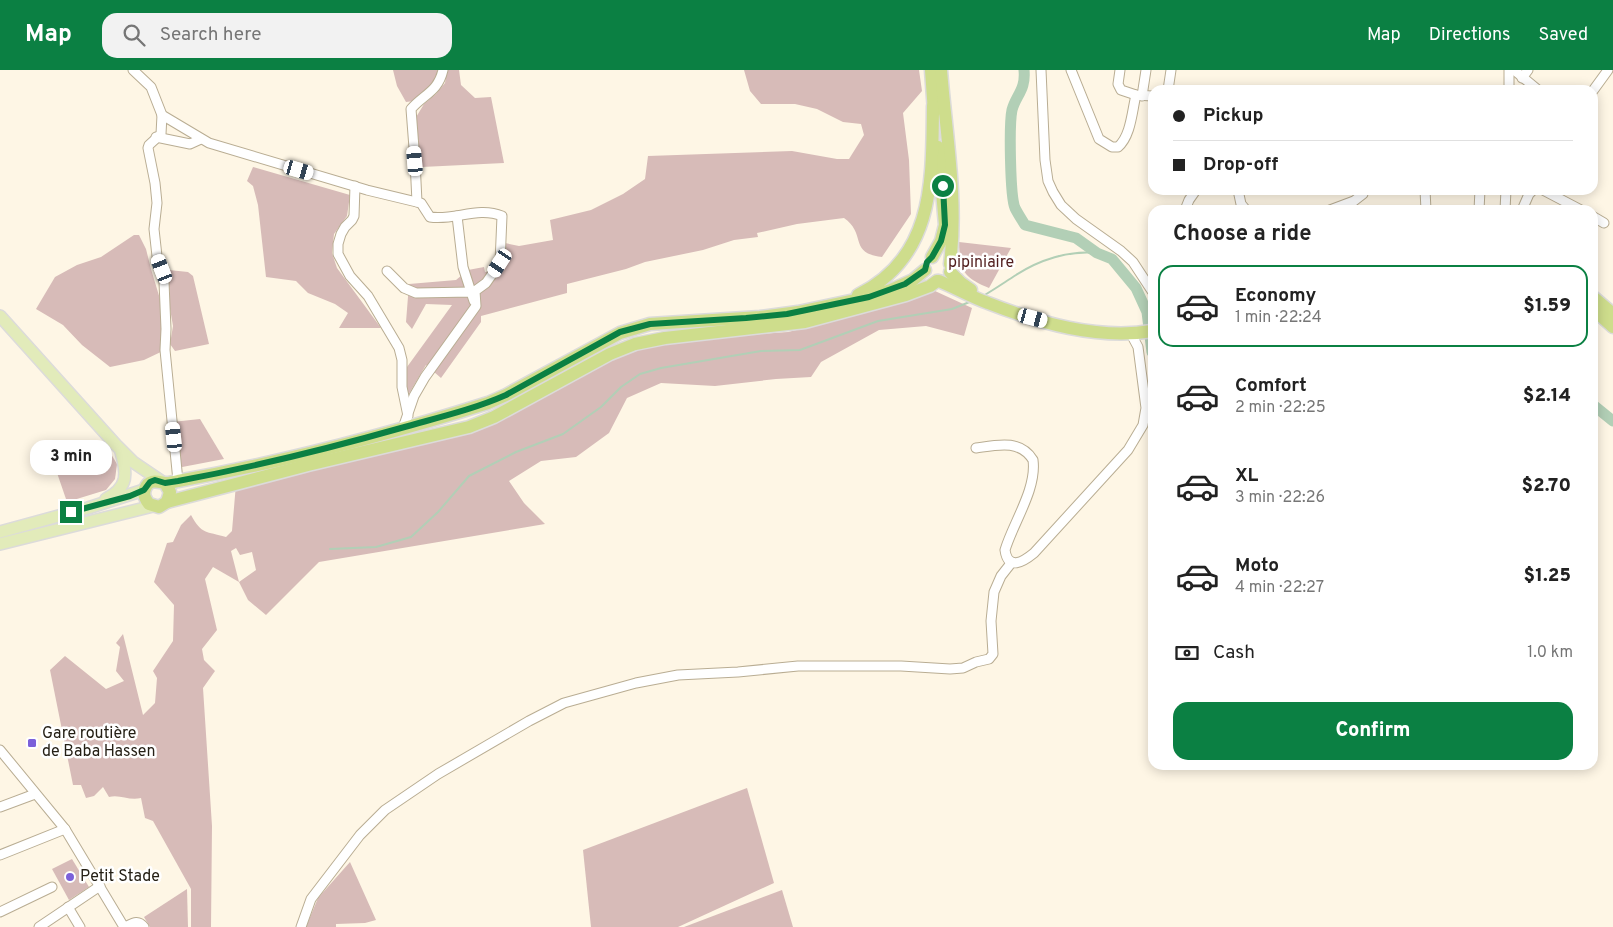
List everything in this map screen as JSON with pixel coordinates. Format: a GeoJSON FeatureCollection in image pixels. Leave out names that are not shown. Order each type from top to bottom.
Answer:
{"type":"FeatureCollection","features":[{"type":"Feature","properties":{"kind":"highway"},"geometry":{"type":"LineString","coordinates":[[931,70],[945,225],[941,241],[927,262],[925,270],[913,280],[892,290],[775,315],[650,324],[620,332],[488,403],[405,422],[331,447],[168,482],[155,480],[145,488],[146,500],[153,506],[164,505],[168,502],[308,465],[469,426],[494,417],[610,354],[635,344],[665,338],[800,323],[906,294],[946,278],[950,268],[954,229],[942,70]]}},
{"type":"Feature","properties":{"kind":"highway"},"geometry":{"type":"LineString","coordinates":[[838,303],[868,290],[886,278],[901,262],[914,242],[926,208],[931,185],[933,106]]}},
{"type":"Feature","properties":{"kind":"highway"},"geometry":{"type":"LineString","coordinates":[[932,257],[941,256],[945,258],[961,283],[973,294]]}},
{"type":"Feature","properties":{"kind":"highway"},"geometry":{"type":"LineString","coordinates":[[925,270],[929,278],[989,300],[1075,321],[1141,331]]}},
{"type":"Feature","properties":{"kind":"highway"},"geometry":{"type":"LineString","coordinates":[[1598,301],[1613,314]]}},
{"type":"Feature","properties":{"kind":"highway"},"geometry":{"type":"LineString","coordinates":[[1598,313],[1613,327]]}},
{"type":"Feature","properties":{"kind":"highway"},"geometry":{"type":"LineString","coordinates":[[168,482],[170,492],[168,502]]}},
{"type":"Feature","properties":{"kind":"main road"},"geometry":{"type":"LineString","coordinates":[[0,316],[133,462],[168,482]]}},
{"type":"Feature","properties":{"kind":"main road"},"geometry":{"type":"LineString","coordinates":[[88,508],[116,494],[124,483],[126,469],[121,450]]}},
{"type":"Feature","properties":{"kind":"main road"},"geometry":{"type":"LineString","coordinates":[[0,532],[88,508],[145,488],[133,462]]}},
{"type":"Feature","properties":{"kind":"main road"},"geometry":{"type":"LineString","coordinates":[[0,544],[153,506]]}},
{"type":"Feature","properties":{"kind":"street"},"geometry":{"type":"LineString","coordinates":[[133,70],[151,86],[162,115],[161,134],[149,145],[149,155],[155,183],[154,229],[157,256],[164,282],[168,482]]}},
{"type":"Feature","properties":{"kind":"street"},"geometry":{"type":"LineString","coordinates":[[416,202],[415,161],[410,109],[433,91],[440,81],[443,70]]}},
{"type":"Feature","properties":{"kind":"street"},"geometry":{"type":"LineString","coordinates":[[1041,70],[1044,160],[1048,181],[1053,192],[1062,205],[1076,219],[1133,262],[1148,285]]}},
{"type":"Feature","properties":{"kind":"street"},"geometry":{"type":"LineString","coordinates":[[1071,70],[1099,139],[1112,147],[1118,147],[1127,135],[1146,70]]}},
{"type":"Feature","properties":{"kind":"street"},"geometry":{"type":"LineString","coordinates":[[1120,70],[1118,87],[1121,90],[1148,96]]}},
{"type":"Feature","properties":{"kind":"street"},"geometry":{"type":"LineString","coordinates":[[1169,85],[1171,70]]}},
{"type":"Feature","properties":{"kind":"street"},"geometry":{"type":"LineString","coordinates":[[1509,70],[1509,85]]}},
{"type":"Feature","properties":{"kind":"street"},"geometry":{"type":"LineString","coordinates":[[1514,70],[1531,85]]}},
{"type":"Feature","properties":{"kind":"street"},"geometry":{"type":"LineString","coordinates":[[1522,78],[1528,70]]}},
{"type":"Feature","properties":{"kind":"street"},"geometry":{"type":"LineString","coordinates":[[1596,85],[1604,72]]}},
{"type":"Feature","properties":{"kind":"street"},"geometry":{"type":"LineString","coordinates":[[162,115],[209,143],[355,186],[421,203],[430,217],[438,218],[492,212],[502,216],[500,263],[486,284],[475,291],[476,306],[425,377],[414,396],[405,422]]}},
{"type":"Feature","properties":{"kind":"street"},"geometry":{"type":"LineString","coordinates":[[156,138],[190,144],[201,139]]}},
{"type":"Feature","properties":{"kind":"street"},"geometry":{"type":"LineString","coordinates":[[355,186],[354,216],[341,234],[338,254],[350,276],[368,296],[399,348],[402,360],[405,422]]}},
{"type":"Feature","properties":{"kind":"street"},"geometry":{"type":"LineString","coordinates":[[1342,205],[1362,195]]}},
{"type":"Feature","properties":{"kind":"street"},"geometry":{"type":"LineString","coordinates":[[1552,195],[1572,205]]}},
{"type":"Feature","properties":{"kind":"street"},"geometry":{"type":"LineString","coordinates":[[457,216],[461,254],[476,306]]}},
{"type":"Feature","properties":{"kind":"street"},"geometry":{"type":"LineString","coordinates":[[1598,220],[1604,223]]}},
{"type":"Feature","properties":{"kind":"street"},"geometry":{"type":"LineString","coordinates":[[386,271],[404,288],[416,293],[471,292]]}},
{"type":"Feature","properties":{"kind":"street"},"geometry":{"type":"LineString","coordinates":[[976,448],[1014,445],[1024,449],[1033,460],[1033,476],[1030,488],[1005,550],[1006,557],[1012,562],[1018,563],[1034,553],[1128,450],[1143,424],[1146,408],[1138,347],[1141,331]]}},
{"type":"Feature","properties":{"kind":"street"},"geometry":{"type":"LineString","coordinates":[[301,927],[311,898],[360,835],[385,810],[438,774],[540,714],[588,696],[641,682],[678,675],[798,666],[901,666],[950,669],[963,668],[976,662],[989,660],[992,656],[991,621],[994,592],[1001,576],[1012,562]]}},
{"type":"Feature","properties":{"kind":"street"},"geometry":{"type":"LineString","coordinates":[[0,750],[65,829],[125,927],[136,922],[140,922],[144,927]]}},
{"type":"Feature","properties":{"kind":"street"},"geometry":{"type":"LineString","coordinates":[[0,806],[35,794]]}},
{"type":"Feature","properties":{"kind":"street"},"geometry":{"type":"LineString","coordinates":[[0,855],[65,829]]}},
{"type":"Feature","properties":{"kind":"street"},"geometry":{"type":"LineString","coordinates":[[0,912],[52,886]]}},
{"type":"Feature","properties":{"kind":"street"},"geometry":{"type":"LineString","coordinates":[[39,927],[100,886]]}},
{"type":"Feature","properties":{"kind":"street"},"geometry":{"type":"LineString","coordinates":[[68,907],[80,927]]}},
{"type":"Feature","properties":{"kind":"green space"},"geometry":{"type":"Polygon","coordinates":[[[393,70],[439,70],[431,90],[414,101],[406,102],[397,86],[393,70]]]}},
{"type":"Feature","properties":{"kind":"green space"},"geometry":{"type":"Polygon","coordinates":[[[447,70],[459,70],[461,85],[475,98],[491,97],[504,163],[422,167],[415,119],[424,104],[445,83],[447,70]]]}},
{"type":"Feature","properties":{"kind":"green space"},"geometry":{"type":"Polygon","coordinates":[[[744,70],[919,70],[922,91],[903,113],[909,160],[911,214],[882,257],[872,255],[861,247],[855,230],[844,218],[797,224],[757,233],[758,237],[734,240],[703,250],[645,262],[626,269],[567,284],[567,293],[481,316],[481,322],[441,378],[426,365],[407,397],[405,387],[407,367],[452,305],[426,304],[412,329],[406,322],[409,284],[456,280],[468,270],[484,267],[485,272],[502,268],[505,243],[519,246],[553,240],[550,220],[591,210],[623,194],[645,179],[648,156],[792,151],[837,159],[849,159],[864,135],[861,124],[843,122],[817,109],[795,104],[761,104],[750,91],[744,70]]]}},
{"type":"Feature","properties":{"kind":"green space"},"geometry":{"type":"Polygon","coordinates":[[[253,167],[350,195],[347,216],[334,234],[332,253],[337,268],[381,328],[339,328],[348,313],[335,304],[308,293],[296,281],[266,277],[258,205],[253,186],[247,181],[253,167]]]}},
{"type":"Feature","properties":{"kind":"green space"},"geometry":{"type":"Polygon","coordinates":[[[134,235],[139,235],[146,249],[160,299],[165,350],[144,360],[110,367],[82,345],[63,325],[36,309],[55,277],[77,265],[101,257],[134,235]]]}},
{"type":"Feature","properties":{"kind":"green space","name":"pipiniaire"},"geometry":{"type":"Polygon","coordinates":[[[959,242],[1011,248],[989,288],[973,280],[964,271],[960,259],[959,242]]]}},
{"type":"Feature","properties":{"kind":"green space"},"geometry":{"type":"Polygon","coordinates":[[[169,270],[188,272],[193,276],[209,344],[175,351],[170,344],[173,326],[168,297],[170,292],[168,287],[169,270]]]}},
{"type":"Feature","properties":{"kind":"green space"},"geometry":{"type":"Polygon","coordinates":[[[935,291],[972,308],[964,336],[926,326],[879,330],[821,362],[811,377],[715,386],[661,383],[627,398],[609,433],[576,457],[541,461],[509,481],[524,503],[545,524],[319,562],[266,615],[248,600],[239,582],[213,567],[205,579],[217,630],[202,649],[204,660],[215,671],[203,688],[212,826],[211,927],[191,927],[191,889],[153,821],[145,818],[141,798],[109,797],[103,787],[94,796],[86,798],[81,785],[73,785],[50,670],[65,656],[106,689],[124,681],[116,671],[120,647],[116,643],[123,634],[143,715],[155,703],[157,678],[153,671],[173,641],[174,605],[154,582],[167,543],[173,542],[181,525],[191,515],[198,526],[205,531],[226,537],[232,531],[236,484],[469,427],[635,346],[688,339],[788,332],[935,291]],[[236,548],[231,551],[239,582],[256,570],[252,552],[240,555],[236,548]]]}},
{"type":"Feature","properties":{"kind":"green space"},"geometry":{"type":"Polygon","coordinates":[[[200,419],[224,459],[177,468],[172,422],[200,419]]]}},
{"type":"Feature","properties":{"kind":"green space"},"geometry":{"type":"Polygon","coordinates":[[[108,449],[117,464],[115,479],[106,490],[67,502],[56,470],[108,449]]]}},
{"type":"Feature","properties":{"kind":"green space"},"geometry":{"type":"Polygon","coordinates":[[[747,788],[774,883],[678,927],[591,927],[583,850],[747,788]]]}},
{"type":"Feature","properties":{"kind":"green space","name":"Petit Stade"},"geometry":{"type":"Polygon","coordinates":[[[72,859],[89,887],[69,900],[52,869],[72,859]]]}},
{"type":"Feature","properties":{"kind":"green space"},"geometry":{"type":"Polygon","coordinates":[[[350,862],[376,920],[365,923],[336,924],[336,927],[306,927],[318,898],[350,862]]]}},
{"type":"Feature","properties":{"kind":"green space"},"geometry":{"type":"Polygon","coordinates":[[[187,889],[188,927],[150,927],[144,917],[187,889]]]}},
{"type":"Feature","properties":{"kind":"green space"},"geometry":{"type":"Polygon","coordinates":[[[782,890],[793,927],[684,927],[782,890]]]}},
{"type":"Feature","properties":{"kind":"waterway"},"geometry":{"type":"LineString","coordinates":[[1024,70],[1024,83],[1012,110],[1011,118],[1011,175],[1015,208],[1025,225],[1076,238],[1097,253],[1112,259],[1136,288],[1147,312],[1148,320]]}},
{"type":"Feature","properties":{"kind":"waterway"},"geometry":{"type":"LineString","coordinates":[[983,296],[1025,270],[1044,261],[1076,253],[1097,253]]}},
{"type":"Feature","properties":{"kind":"waterway"},"geometry":{"type":"LineString","coordinates":[[330,549],[376,547],[411,537],[438,512],[469,476],[516,452],[563,434],[601,407],[621,387],[640,374],[661,368],[761,351],[800,350],[878,321],[952,309],[972,301]]}},
{"type":"Feature","properties":{"kind":"waterway"},"geometry":{"type":"LineString","coordinates":[[1598,409],[1613,421]]}},
{"type":"Feature","properties":{"kind":"place","name":"Gare routière de Baba Hassen"},"geometry":{"type":"Point","coordinates":[32,743]}},
{"type":"Feature","properties":{"kind":"place","name":"Petit Stade"},"geometry":{"type":"Point","coordinates":[70,877]}},
{"type":"Feature","properties":{"kind":"route"},"geometry":{"type":"LineString","coordinates":[[71,512],[130,496],[144,490],[150,482],[155,480],[165,483],[227,472],[337,446],[420,424],[488,403],[620,332],[650,324],[746,318],[798,312],[869,297],[892,290],[913,280],[925,270],[927,262],[941,241],[945,225],[943,186]]}}]}
